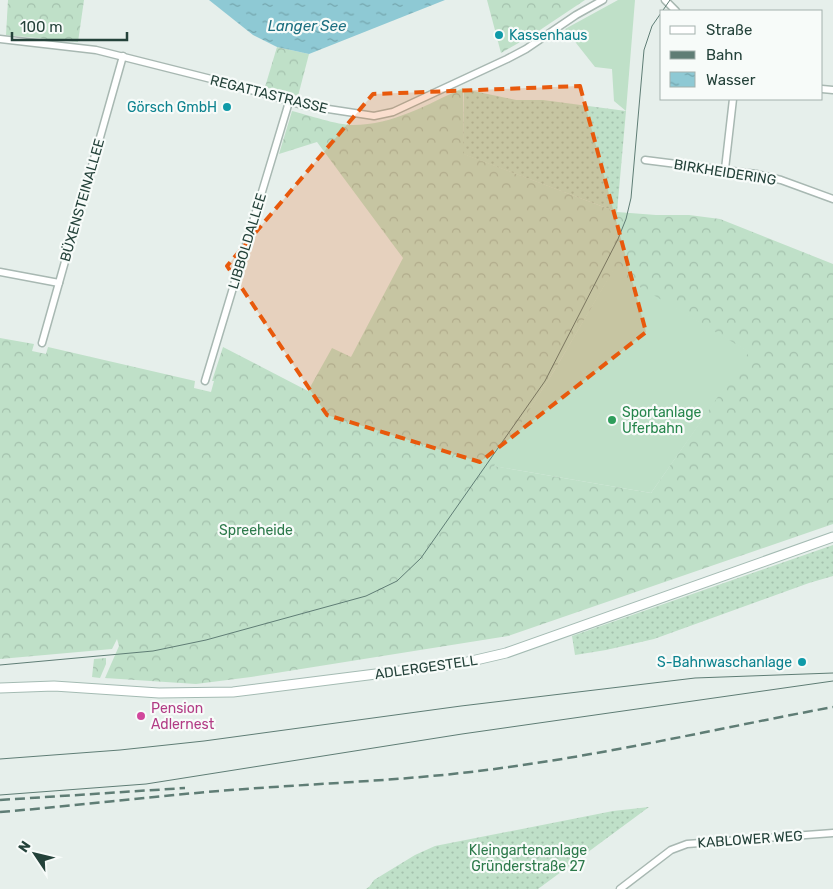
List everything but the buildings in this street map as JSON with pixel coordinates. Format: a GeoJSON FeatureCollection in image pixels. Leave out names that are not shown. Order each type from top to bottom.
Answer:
{"type":"FeatureCollection","features":[{"type":"Feature","properties":{"kind":"main road","name":"ADLERGESTELL"},"geometry":{"type":"LineString","coordinates":[[0,688],[54,686],[159,693],[233,692],[463,663],[506,653],[833,537]]}},
{"type":"Feature","properties":{"kind":"street","name":"REGATTASTRASSE"},"geometry":{"type":"LineString","coordinates":[[0,39],[68,46],[123,56],[238,86],[289,102],[374,116],[393,112],[418,101],[521,51],[576,14],[603,0]]}},
{"type":"Feature","properties":{"kind":"street"},"geometry":{"type":"LineString","coordinates":[[665,0],[675,10]]}},
{"type":"Feature","properties":{"kind":"street","name":"BÜXENSTEINALLEE"},"geometry":{"type":"LineString","coordinates":[[42,343],[123,56]]}},
{"type":"Feature","properties":{"kind":"street"},"geometry":{"type":"LineString","coordinates":[[726,170],[733,100]]}},
{"type":"Feature","properties":{"kind":"street","name":"LIBBOLDALLEE"},"geometry":{"type":"LineString","coordinates":[[205,381],[289,102]]}},
{"type":"Feature","properties":{"kind":"street","name":"BIRKHEIDERING"},"geometry":{"type":"LineString","coordinates":[[644,160],[726,170],[781,180],[833,199]]}},
{"type":"Feature","properties":{"kind":"street"},"geometry":{"type":"LineString","coordinates":[[0,272],[59,283]]}},
{"type":"Feature","properties":{"kind":"street","name":"KABLOWER WEG"},"geometry":{"type":"LineString","coordinates":[[620,889],[672,850],[687,844],[833,832]]}},
{"type":"Feature","properties":{"kind":"highlighted area"},"geometry":{"type":"Polygon","coordinates":[[[580,86],[646,332],[480,462],[327,415],[227,266],[373,94],[580,86]]]}},
{"type":"Feature","properties":{"kind":"green space"},"geometry":{"type":"Polygon","coordinates":[[[8,0],[84,0],[78,42],[6,35],[8,0]]]}},
{"type":"Feature","properties":{"kind":"green space"},"geometry":{"type":"Polygon","coordinates":[[[487,0],[585,0],[534,34],[501,53],[487,0]]]}},
{"type":"Feature","properties":{"kind":"green space"},"geometry":{"type":"Polygon","coordinates":[[[618,0],[635,0],[626,111],[614,101],[612,69],[595,67],[565,29],[618,0]]]}},
{"type":"Feature","properties":{"kind":"green space"},"geometry":{"type":"Polygon","coordinates":[[[277,47],[309,54],[298,96],[265,87],[277,47]]]}},
{"type":"Feature","properties":{"kind":"green space","name":"Spreeheide"},"geometry":{"type":"Polygon","coordinates":[[[463,88],[464,154],[617,212],[689,215],[720,219],[833,264],[833,524],[508,636],[196,684],[105,678],[119,646],[117,639],[112,649],[0,659],[0,338],[34,344],[32,351],[46,354],[48,347],[195,381],[194,388],[211,392],[214,381],[212,381],[223,347],[308,391],[332,348],[351,357],[403,258],[317,142],[279,154],[292,111],[339,123],[353,125],[368,124],[396,118],[463,88]],[[613,271],[554,371],[494,466],[651,493],[749,352],[613,271]]]}},
{"type":"Feature","properties":{"kind":"green space"},"geometry":{"type":"Polygon","coordinates":[[[464,89],[516,100],[543,100],[626,111],[617,212],[463,154],[464,89]]]}},
{"type":"Feature","properties":{"kind":"green space","name":"Sportanlage Uferbahn"},"geometry":{"type":"Polygon","coordinates":[[[613,270],[750,352],[651,493],[493,466],[554,371],[613,270]]]}},
{"type":"Feature","properties":{"kind":"green space"},"geometry":{"type":"Polygon","coordinates":[[[833,545],[833,576],[654,639],[575,655],[572,636],[833,545]]]}},
{"type":"Feature","properties":{"kind":"green space"},"geometry":{"type":"Polygon","coordinates":[[[106,658],[106,664],[100,678],[92,677],[94,659],[106,658]]]}},
{"type":"Feature","properties":{"kind":"green space","name":"Kleingartenanlage Gründerstraße 27"},"geometry":{"type":"Polygon","coordinates":[[[649,807],[538,889],[366,889],[374,880],[415,855],[435,846],[613,811],[649,807]]]}},
{"type":"Feature","properties":{"kind":"water","name":"Langer See"},"geometry":{"type":"Polygon","coordinates":[[[209,0],[445,0],[309,54],[277,47],[253,35],[209,0]]]}},
{"type":"Feature","properties":{"kind":"tram line"},"geometry":{"type":"LineString","coordinates":[[663,10],[670,0]]}},
{"type":"Feature","properties":{"kind":"tram line"},"geometry":{"type":"LineString","coordinates":[[0,665],[153,651],[206,640],[366,596],[397,581],[421,558],[545,381],[618,239],[626,219],[631,198],[644,50],[652,26],[660,14]]}},
{"type":"Feature","properties":{"kind":"tram line"},"geometry":{"type":"LineString","coordinates":[[0,759],[120,750],[204,741],[461,706],[695,678],[833,673]]}},
{"type":"Feature","properties":{"kind":"tram line"},"geometry":{"type":"LineString","coordinates":[[0,795],[146,784],[462,734],[833,681]]}},
{"type":"Feature","properties":{"kind":"railway"},"geometry":{"type":"LineString","coordinates":[[0,812],[219,791],[400,779],[473,772],[590,754],[833,707]]}},
{"type":"Feature","properties":{"kind":"railway"},"geometry":{"type":"LineString","coordinates":[[0,800],[185,788]]}},
{"type":"Feature","properties":{"kind":"place","name":"Kassenhaus"},"geometry":{"type":"Point","coordinates":[499,35]}},
{"type":"Feature","properties":{"kind":"place","name":"Görsch GmbH"},"geometry":{"type":"Point","coordinates":[227,107]}},
{"type":"Feature","properties":{"kind":"place","name":"Sportanlage Uferbahn"},"geometry":{"type":"Point","coordinates":[612,420]}},
{"type":"Feature","properties":{"kind":"place","name":"S-Bahnwaschanlage"},"geometry":{"type":"Point","coordinates":[802,662]}},
{"type":"Feature","properties":{"kind":"place","name":"Pension Adlernest"},"geometry":{"type":"Point","coordinates":[141,716]}}]}
